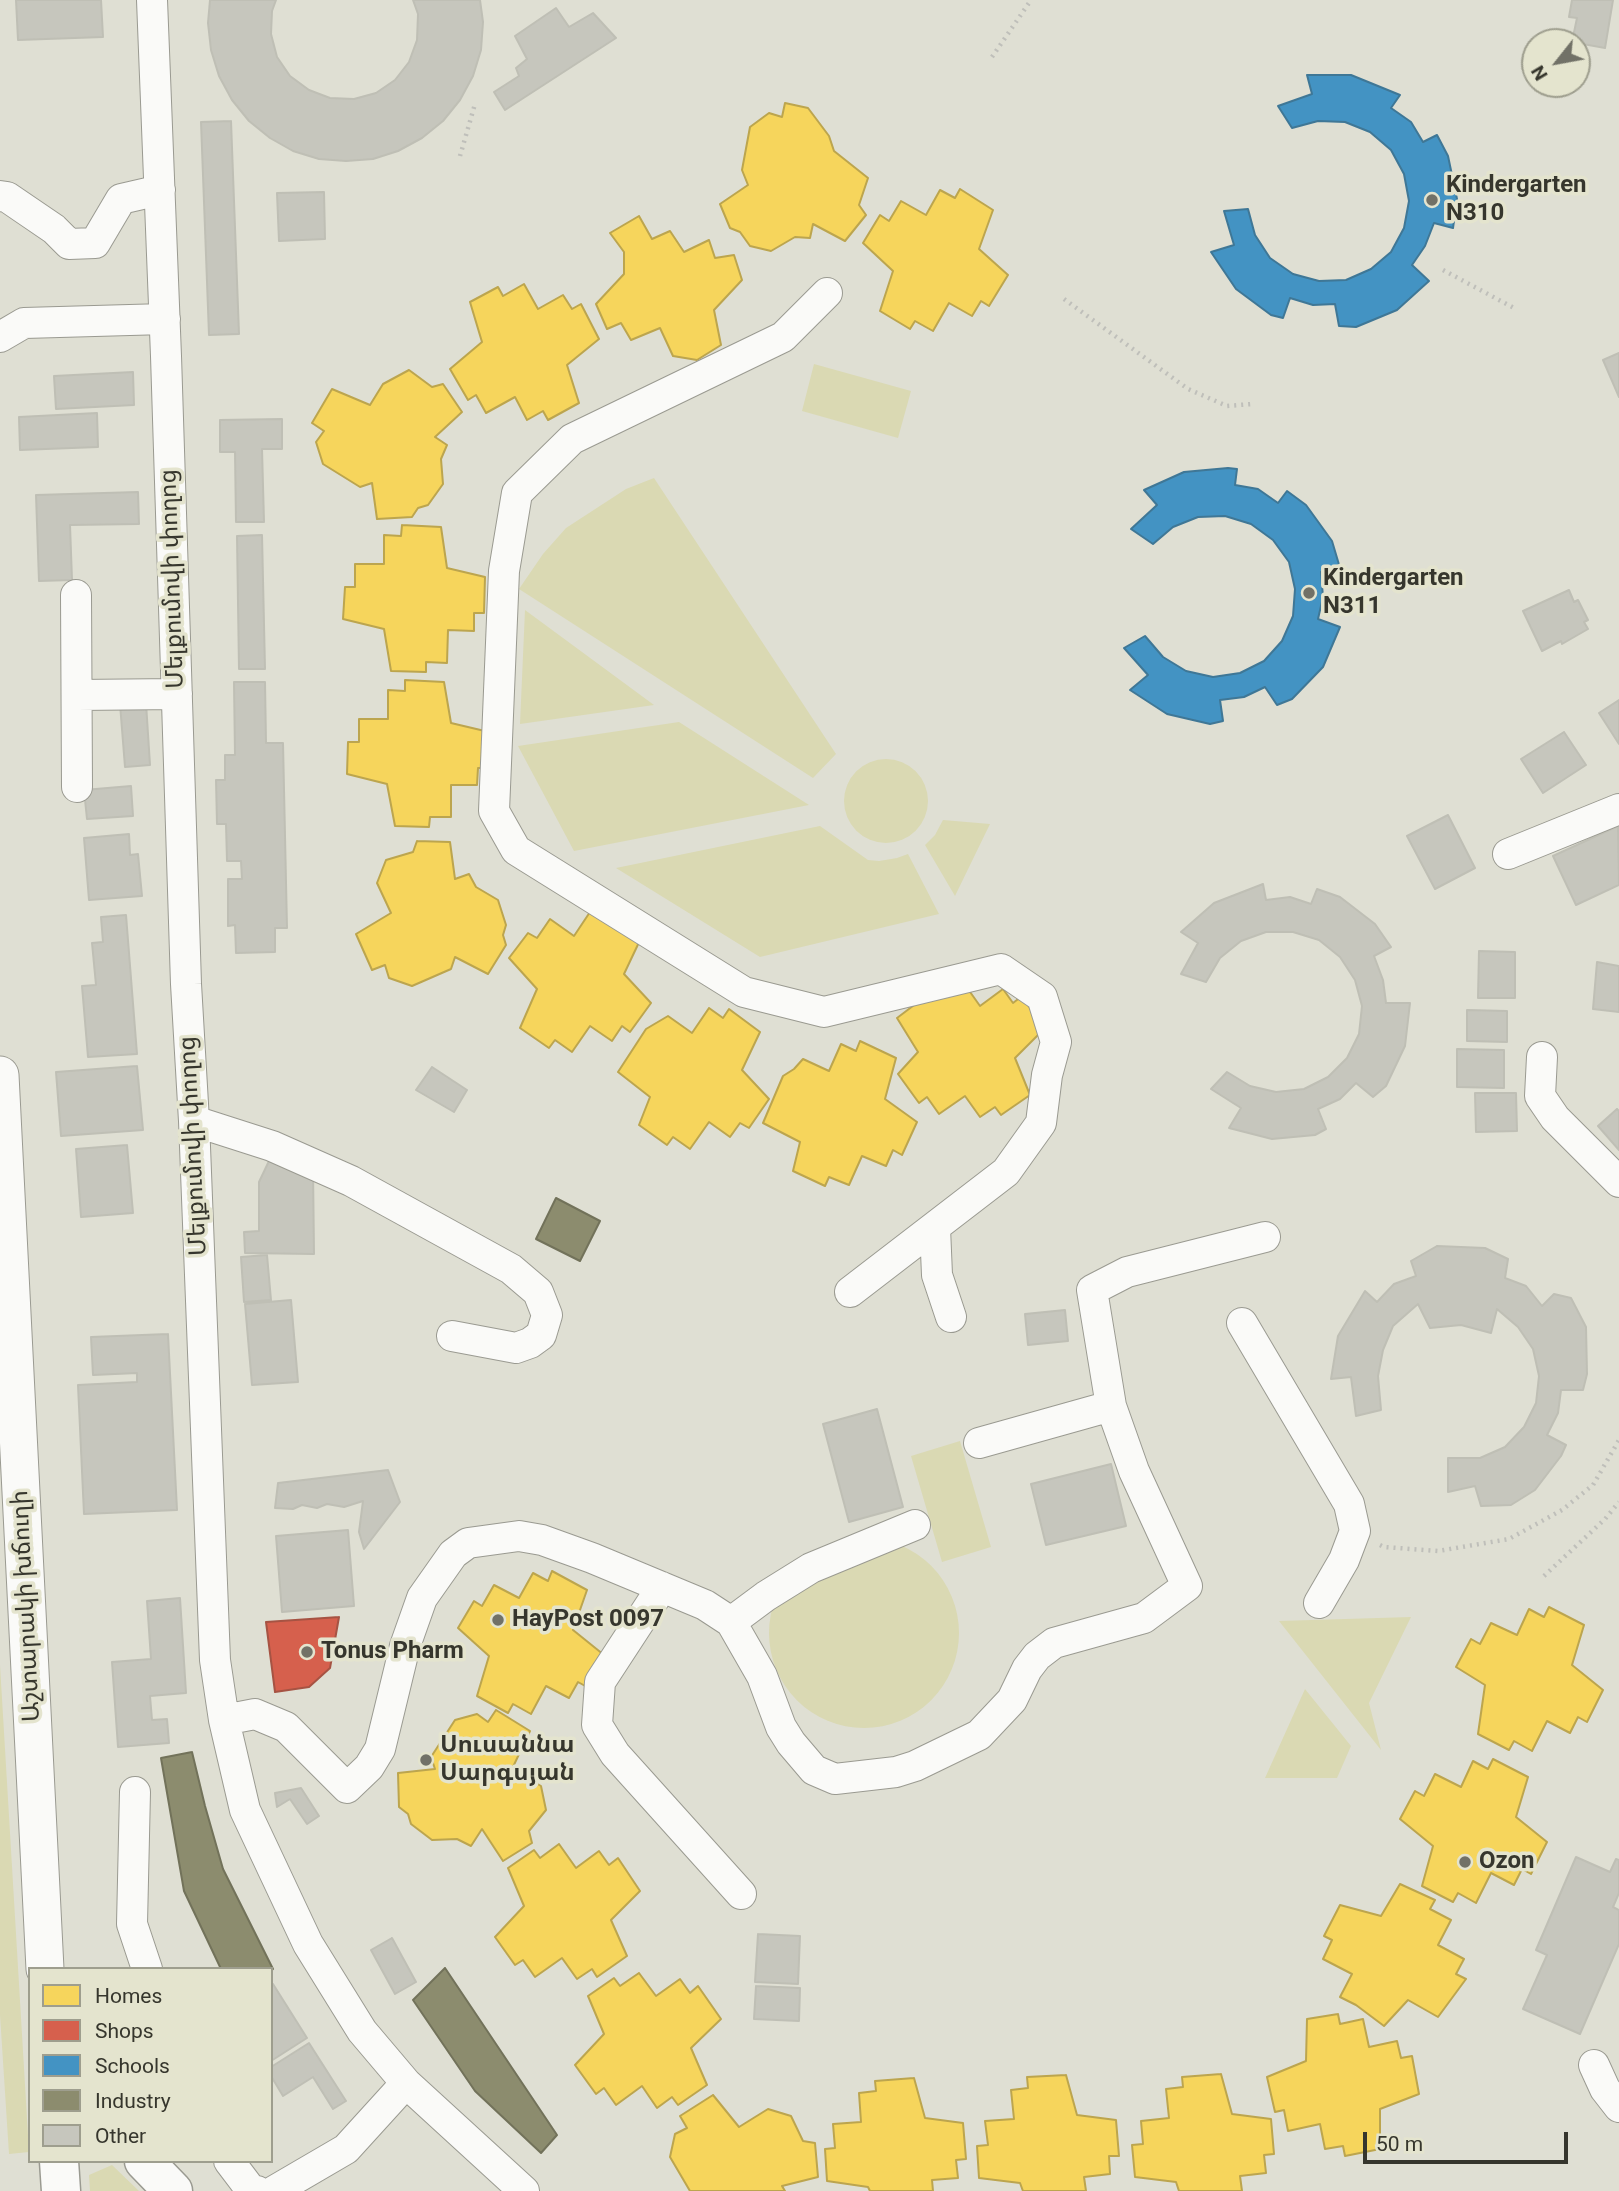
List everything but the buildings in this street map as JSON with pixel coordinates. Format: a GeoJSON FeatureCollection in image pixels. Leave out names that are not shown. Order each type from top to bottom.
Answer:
{"type":"FeatureCollection","features":[{"type":"Feature","properties":{"kind":"highway"},"geometry":{"type":"LineString","coordinates":[[59,2163],[61,2191]]}},
{"type":"Feature","properties":{"kind":"highway"},"geometry":{"type":"LineString","coordinates":[[146,2163],[173,2191]]}},
{"type":"Feature","properties":{"kind":"main road","name":"Աշտարակի խճուղի"},"geometry":{"type":"LineString","coordinates":[[0,1075],[4,1218],[45,1967]]}},
{"type":"Feature","properties":{"kind":"street","name":"Մելքումովի փողոց"},"geometry":{"type":"LineString","coordinates":[[152,0],[165,319],[185,971],[194,1121],[215,1660],[224,1720],[245,1810],[308,1944],[362,2031],[454,2129],[524,2191]]}},
{"type":"Feature","properties":{"kind":"street"},"geometry":{"type":"LineString","coordinates":[[0,196],[7,197],[54,229],[69,244],[95,243],[121,199],[160,190]]}},
{"type":"Feature","properties":{"kind":"street"},"geometry":{"type":"LineString","coordinates":[[827,293],[783,337],[572,439],[517,493],[504,571],[494,811],[516,850],[744,992],[824,1012],[1001,970],[1042,997],[1056,1042],[1047,1075],[1041,1123],[1006,1172],[849,1292]]}},
{"type":"Feature","properties":{"kind":"street"},"geometry":{"type":"LineString","coordinates":[[0,337],[24,323],[165,319]]}},
{"type":"Feature","properties":{"kind":"street"},"geometry":{"type":"LineString","coordinates":[[76,595],[77,787]]}},
{"type":"Feature","properties":{"kind":"street"},"geometry":{"type":"LineString","coordinates":[[77,695],[177,694]]}},
{"type":"Feature","properties":{"kind":"street"},"geometry":{"type":"LineString","coordinates":[[1508,855],[1619,809]]}},
{"type":"Feature","properties":{"kind":"street"},"geometry":{"type":"LineString","coordinates":[[1542,1057],[1539,1096],[1555,1118],[1619,1182]]}},
{"type":"Feature","properties":{"kind":"street"},"geometry":{"type":"LineString","coordinates":[[194,1121],[272,1146],[351,1181],[386,1200],[511,1269],[538,1292],[547,1315],[541,1335],[516,1348],[452,1336]]}},
{"type":"Feature","properties":{"kind":"street"},"geometry":{"type":"LineString","coordinates":[[935,1228],[937,1275],[951,1317]]}},
{"type":"Feature","properties":{"kind":"street"},"geometry":{"type":"LineString","coordinates":[[224,1720],[255,1714],[286,1727],[347,1788],[369,1767],[380,1749],[405,1646],[422,1598],[453,1554],[468,1543],[519,1536],[542,1540],[662,1587],[705,1605],[732,1622],[762,1676],[781,1727],[814,1770],[835,1779],[896,1772],[915,1766],[979,1735],[1012,1700],[1027,1669],[1037,1656],[1054,1643],[1144,1618],[1187,1586],[1134,1471],[1111,1406],[1091,1290],[1127,1272],[1265,1237]]}},
{"type":"Feature","properties":{"kind":"street"},"geometry":{"type":"LineString","coordinates":[[1242,1323],[1349,1504],[1355,1531],[1344,1560],[1319,1602]]}},
{"type":"Feature","properties":{"kind":"street"},"geometry":{"type":"LineString","coordinates":[[979,1443],[1111,1406]]}},
{"type":"Feature","properties":{"kind":"street"},"geometry":{"type":"LineString","coordinates":[[732,1622],[766,1596],[811,1568],[915,1525]]}},
{"type":"Feature","properties":{"kind":"street"},"geometry":{"type":"LineString","coordinates":[[662,1587],[600,1682],[597,1725],[615,1754],[741,1894]]}},
{"type":"Feature","properties":{"kind":"street"},"geometry":{"type":"LineString","coordinates":[[135,1792],[132,1924],[146,1967]]}},
{"type":"Feature","properties":{"kind":"street"},"geometry":{"type":"LineString","coordinates":[[1594,2065],[1605,2089],[1619,2107]]}},
{"type":"Feature","properties":{"kind":"street"},"geometry":{"type":"LineString","coordinates":[[274,2191],[346,2150],[407,2082]]}},
{"type":"Feature","properties":{"kind":"street"},"geometry":{"type":"LineString","coordinates":[[230,2163],[250,2190],[257,2191]]}},
{"type":"Feature","properties":{"kind":"path"},"geometry":{"type":"LineString","coordinates":[[992,57],[1031,0]]}},
{"type":"Feature","properties":{"kind":"path"},"geometry":{"type":"LineString","coordinates":[[460,156],[475,104]]}},
{"type":"Feature","properties":{"kind":"path"},"geometry":{"type":"LineString","coordinates":[[1443,270],[1514,307]]}},
{"type":"Feature","properties":{"kind":"path"},"geometry":{"type":"LineString","coordinates":[[1064,299],[1188,389],[1227,405],[1252,404]]}},
{"type":"Feature","properties":{"kind":"path"},"geometry":{"type":"LineString","coordinates":[[1355,1531],[1384,1547],[1438,1550],[1509,1539],[1562,1510],[1593,1485],[1619,1440]]}},
{"type":"Feature","properties":{"kind":"path"},"geometry":{"type":"LineString","coordinates":[[1544,1576],[1605,1519],[1619,1502]]}},
{"type":"Feature","properties":{"kind":"green space"},"geometry":{"type":"Polygon","coordinates":[[[814,364],[911,391],[898,438],[802,411],[814,364]]]}},
{"type":"Feature","properties":{"kind":"green space"},"geometry":{"type":"Polygon","coordinates":[[[654,478],[836,754],[813,778],[519,589],[543,554],[566,528],[626,489],[654,478]]]}},
{"type":"Feature","properties":{"kind":"green space"},"geometry":{"type":"Polygon","coordinates":[[[525,610],[654,705],[520,724],[525,610]]]}},
{"type":"Feature","properties":{"kind":"green space"},"geometry":{"type":"Polygon","coordinates":[[[679,722],[809,805],[574,851],[518,746],[679,722]]]}},
{"type":"Feature","properties":{"kind":"green space"},"geometry":{"type":"Polygon","coordinates":[[[886,759],[902,762],[916,771],[925,785],[928,801],[925,817],[916,831],[902,840],[886,843],[870,840],[856,831],[847,817],[844,801],[847,785],[856,771],[870,762],[886,759]]]}},
{"type":"Feature","properties":{"kind":"green space"},"geometry":{"type":"Polygon","coordinates":[[[943,820],[990,824],[955,896],[925,845],[935,835],[943,820]]]}},
{"type":"Feature","properties":{"kind":"green space"},"geometry":{"type":"Polygon","coordinates":[[[820,826],[868,860],[879,861],[908,854],[939,914],[760,957],[616,868],[820,826]]]}},
{"type":"Feature","properties":{"kind":"green space"},"geometry":{"type":"Polygon","coordinates":[[[960,1441],[991,1547],[942,1562],[911,1456],[960,1441]]]}},
{"type":"Feature","properties":{"kind":"green space"},"geometry":{"type":"Polygon","coordinates":[[[864,1538],[900,1545],[931,1566],[952,1597],[959,1633],[952,1669],[931,1700],[900,1721],[864,1728],[828,1721],[797,1700],[776,1669],[769,1633],[776,1597],[797,1566],[828,1545],[864,1538]]]}},
{"type":"Feature","properties":{"kind":"green space"},"geometry":{"type":"Polygon","coordinates":[[[1411,1617],[1369,1703],[1381,1750],[1279,1621],[1411,1617]]]}},
{"type":"Feature","properties":{"kind":"green space"},"geometry":{"type":"Polygon","coordinates":[[[0,1665],[28,2152],[9,2154],[0,2015],[0,1665]]]}},
{"type":"Feature","properties":{"kind":"green space"},"geometry":{"type":"Polygon","coordinates":[[[1305,1689],[1351,1746],[1337,1778],[1265,1778],[1305,1689]]]}},
{"type":"Feature","properties":{"kind":"green space"},"geometry":{"type":"Polygon","coordinates":[[[112,2165],[139,2191],[90,2191],[89,2175],[112,2165]]]}},
{"type":"Feature","properties":{"kind":"place","name":"Kindergarten N310"},"geometry":{"type":"Point","coordinates":[1432,200]}},
{"type":"Feature","properties":{"kind":"place","name":"Kindergarten N311"},"geometry":{"type":"Point","coordinates":[1309,593]}},
{"type":"Feature","properties":{"kind":"place","name":"HayPost 0097"},"geometry":{"type":"Point","coordinates":[498,1620]}},
{"type":"Feature","properties":{"kind":"place","name":"Tonus Pharm"},"geometry":{"type":"Point","coordinates":[307,1652]}},
{"type":"Feature","properties":{"kind":"place","name":"Սուսաննա Սարգսյան"},"geometry":{"type":"Point","coordinates":[426,1760]}},
{"type":"Feature","properties":{"kind":"place","name":"Ozon"},"geometry":{"type":"Point","coordinates":[1465,1862]}}]}
